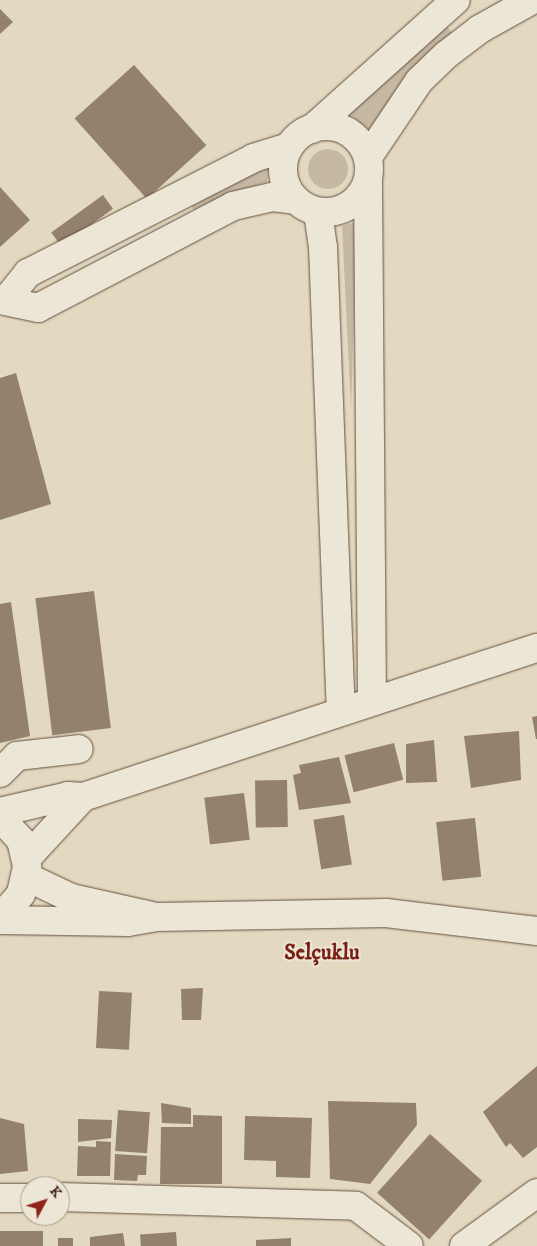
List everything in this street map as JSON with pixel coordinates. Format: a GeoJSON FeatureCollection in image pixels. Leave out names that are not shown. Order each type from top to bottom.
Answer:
{"type":"FeatureCollection","features":[{"type":"Feature","properties":{"kind":"street"},"geometry":{"type":"LineString","coordinates":[[3,303],[38,308],[233,206],[272,197],[307,206],[343,209],[362,194],[368,170],[419,81],[446,54],[480,29],[532,0]]}},
{"type":"Feature","properties":{"kind":"street"},"geometry":{"type":"LineString","coordinates":[[3,303],[28,273],[254,158],[289,147],[299,136],[312,129],[453,1],[480,29]]}},
{"type":"Feature","properties":{"kind":"street"},"geometry":{"type":"LineString","coordinates":[[312,129],[326,126],[340,128],[353,135],[368,170],[372,701]]}},
{"type":"Feature","properties":{"kind":"street"},"geometry":{"type":"LineString","coordinates":[[289,147],[284,174],[288,188],[307,206],[323,247],[341,711]]}},
{"type":"Feature","properties":{"kind":"street"},"geometry":{"type":"LineString","coordinates":[[0,812],[68,796],[83,797],[537,648]]}},
{"type":"Feature","properties":{"kind":"street"},"geometry":{"type":"LineString","coordinates":[[0,773],[8,761],[17,756],[79,749]]}},
{"type":"Feature","properties":{"kind":"street"},"geometry":{"type":"LineString","coordinates":[[27,867],[83,797]]}},
{"type":"Feature","properties":{"kind":"street"},"geometry":{"type":"LineString","coordinates":[[0,817],[11,825],[21,840],[27,867],[21,894],[0,919]]}},
{"type":"Feature","properties":{"kind":"street"},"geometry":{"type":"LineString","coordinates":[[27,867],[71,898],[156,917]]}},
{"type":"Feature","properties":{"kind":"street"},"geometry":{"type":"LineString","coordinates":[[0,919],[128,922],[156,917],[386,913],[537,931]]}},
{"type":"Feature","properties":{"kind":"street"},"geometry":{"type":"LineString","coordinates":[[464,1246],[537,1193]]}},
{"type":"Feature","properties":{"kind":"street"},"geometry":{"type":"LineString","coordinates":[[70,1197],[356,1206],[410,1246]]}},
{"type":"Feature","properties":{"kind":"street"},"geometry":{"type":"LineString","coordinates":[[0,1198],[20,1198]]}},
{"type":"Feature","properties":{"kind":"shaded area"},"geometry":{"type":"Polygon","coordinates":[[[446,26],[453,33],[371,131],[348,113],[446,26]]]}},
{"type":"Feature","properties":{"kind":"shaded area"},"geometry":{"type":"Polygon","coordinates":[[[332,149],[339,152],[345,158],[348,169],[347,177],[339,186],[332,189],[324,189],[317,186],[309,177],[308,165],[311,158],[320,150],[332,149]]]}},
{"type":"Feature","properties":{"kind":"shaded area"},"geometry":{"type":"Polygon","coordinates":[[[269,164],[267,182],[228,194],[193,210],[191,202],[269,164]]]}},
{"type":"Feature","properties":{"kind":"shaded area"},"geometry":{"type":"Polygon","coordinates":[[[357,222],[351,408],[342,226],[357,222]]]}},
{"type":"Feature","properties":{"kind":"building"},"geometry":{"type":"Polygon","coordinates":[[[0,9],[13,22],[0,34],[0,9]]]}},
{"type":"Feature","properties":{"kind":"building"},"geometry":{"type":"Polygon","coordinates":[[[134,65],[206,145],[147,199],[75,119],[134,65]]]}},
{"type":"Feature","properties":{"kind":"building"},"geometry":{"type":"Polygon","coordinates":[[[0,187],[30,220],[0,247],[0,187]]]}},
{"type":"Feature","properties":{"kind":"building"},"geometry":{"type":"Polygon","coordinates":[[[103,195],[113,209],[61,246],[51,233],[103,195]]]}},
{"type":"Feature","properties":{"kind":"building"},"geometry":{"type":"Polygon","coordinates":[[[16,373],[51,504],[0,520],[0,378],[16,373]]]}},
{"type":"Feature","properties":{"kind":"building"},"geometry":{"type":"Polygon","coordinates":[[[94,591],[111,728],[52,735],[35,598],[94,591]]]}},
{"type":"Feature","properties":{"kind":"building"},"geometry":{"type":"Polygon","coordinates":[[[11,602],[30,736],[0,743],[0,604],[11,602]]]}},
{"type":"Feature","properties":{"kind":"building"},"geometry":{"type":"Polygon","coordinates":[[[537,716],[537,739],[536,739],[532,717],[537,716]]]}},
{"type":"Feature","properties":{"kind":"building"},"geometry":{"type":"Polygon","coordinates":[[[519,731],[521,780],[471,788],[464,736],[519,731]]]}},
{"type":"Feature","properties":{"kind":"building"},"geometry":{"type":"Polygon","coordinates":[[[434,740],[437,782],[406,783],[406,744],[434,740]]]}},
{"type":"Feature","properties":{"kind":"building"},"geometry":{"type":"Polygon","coordinates":[[[394,743],[403,780],[354,792],[345,755],[394,743]]]}},
{"type":"Feature","properties":{"kind":"building"},"geometry":{"type":"Polygon","coordinates":[[[339,757],[351,803],[299,810],[293,775],[301,773],[299,765],[339,757]]]}},
{"type":"Feature","properties":{"kind":"building"},"geometry":{"type":"Polygon","coordinates":[[[287,780],[288,827],[256,828],[255,781],[287,780]]]}},
{"type":"Feature","properties":{"kind":"building"},"geometry":{"type":"Polygon","coordinates":[[[244,793],[250,840],[210,845],[204,798],[244,793]]]}},
{"type":"Feature","properties":{"kind":"building"},"geometry":{"type":"Polygon","coordinates":[[[344,815],[352,864],[321,869],[313,820],[344,815]]]}},
{"type":"Feature","properties":{"kind":"building"},"geometry":{"type":"Polygon","coordinates":[[[475,818],[481,877],[442,881],[436,822],[475,818]]]}},
{"type":"Feature","properties":{"kind":"building"},"geometry":{"type":"Polygon","coordinates":[[[203,988],[201,1020],[182,1020],[181,989],[203,988]]]}},
{"type":"Feature","properties":{"kind":"building"},"geometry":{"type":"Polygon","coordinates":[[[99,991],[132,993],[129,1050],[96,1048],[99,991]]]}},
{"type":"Feature","properties":{"kind":"building"},"geometry":{"type":"Polygon","coordinates":[[[537,1066],[537,1147],[523,1158],[510,1143],[506,1147],[483,1112],[537,1066]]]}},
{"type":"Feature","properties":{"kind":"building"},"geometry":{"type":"Polygon","coordinates":[[[328,1101],[416,1103],[417,1125],[370,1184],[330,1179],[328,1101]]]}},
{"type":"Feature","properties":{"kind":"building"},"geometry":{"type":"Polygon","coordinates":[[[161,1103],[191,1108],[191,1124],[162,1123],[161,1103]]]}},
{"type":"Feature","properties":{"kind":"building"},"geometry":{"type":"Polygon","coordinates":[[[118,1110],[150,1112],[147,1153],[115,1151],[118,1110]]]}},
{"type":"Feature","properties":{"kind":"building"},"geometry":{"type":"Polygon","coordinates":[[[193,1115],[222,1116],[222,1184],[160,1184],[161,1127],[193,1127],[193,1115]]]}},
{"type":"Feature","properties":{"kind":"building"},"geometry":{"type":"Polygon","coordinates":[[[245,1116],[312,1118],[310,1178],[276,1177],[276,1161],[244,1160],[245,1116]]]}},
{"type":"Feature","properties":{"kind":"building"},"geometry":{"type":"Polygon","coordinates":[[[0,1118],[24,1124],[28,1171],[0,1174],[0,1118]]]}},
{"type":"Feature","properties":{"kind":"building"},"geometry":{"type":"Polygon","coordinates":[[[78,1119],[112,1120],[111,1138],[78,1142],[78,1119]]]}},
{"type":"Feature","properties":{"kind":"building"},"geometry":{"type":"Polygon","coordinates":[[[430,1134],[482,1181],[429,1240],[377,1193],[430,1134]]]}},
{"type":"Feature","properties":{"kind":"building"},"geometry":{"type":"Polygon","coordinates":[[[96,1141],[111,1142],[110,1176],[77,1176],[78,1146],[96,1147],[96,1141]]]}},
{"type":"Feature","properties":{"kind":"building"},"geometry":{"type":"Polygon","coordinates":[[[115,1154],[147,1156],[146,1175],[138,1175],[137,1181],[114,1180],[115,1154]]]}},
{"type":"Feature","properties":{"kind":"building"},"geometry":{"type":"Polygon","coordinates":[[[0,1231],[43,1231],[43,1246],[0,1246],[0,1231]]]}},
{"type":"Feature","properties":{"kind":"building"},"geometry":{"type":"Polygon","coordinates":[[[176,1232],[177,1246],[141,1246],[140,1235],[176,1232]]]}},
{"type":"Feature","properties":{"kind":"building"},"geometry":{"type":"Polygon","coordinates":[[[123,1233],[125,1246],[90,1246],[90,1237],[123,1233]]]}},
{"type":"Feature","properties":{"kind":"building"},"geometry":{"type":"Polygon","coordinates":[[[58,1238],[73,1238],[73,1246],[58,1246],[58,1238]]]}},
{"type":"Feature","properties":{"kind":"building"},"geometry":{"type":"Polygon","coordinates":[[[291,1238],[291,1246],[256,1246],[256,1240],[291,1238]]]}},
{"type":"Feature","properties":{"kind":"district","name":"Selçuklu"},"geometry":{"type":"Point","coordinates":[322,953]}}]}
